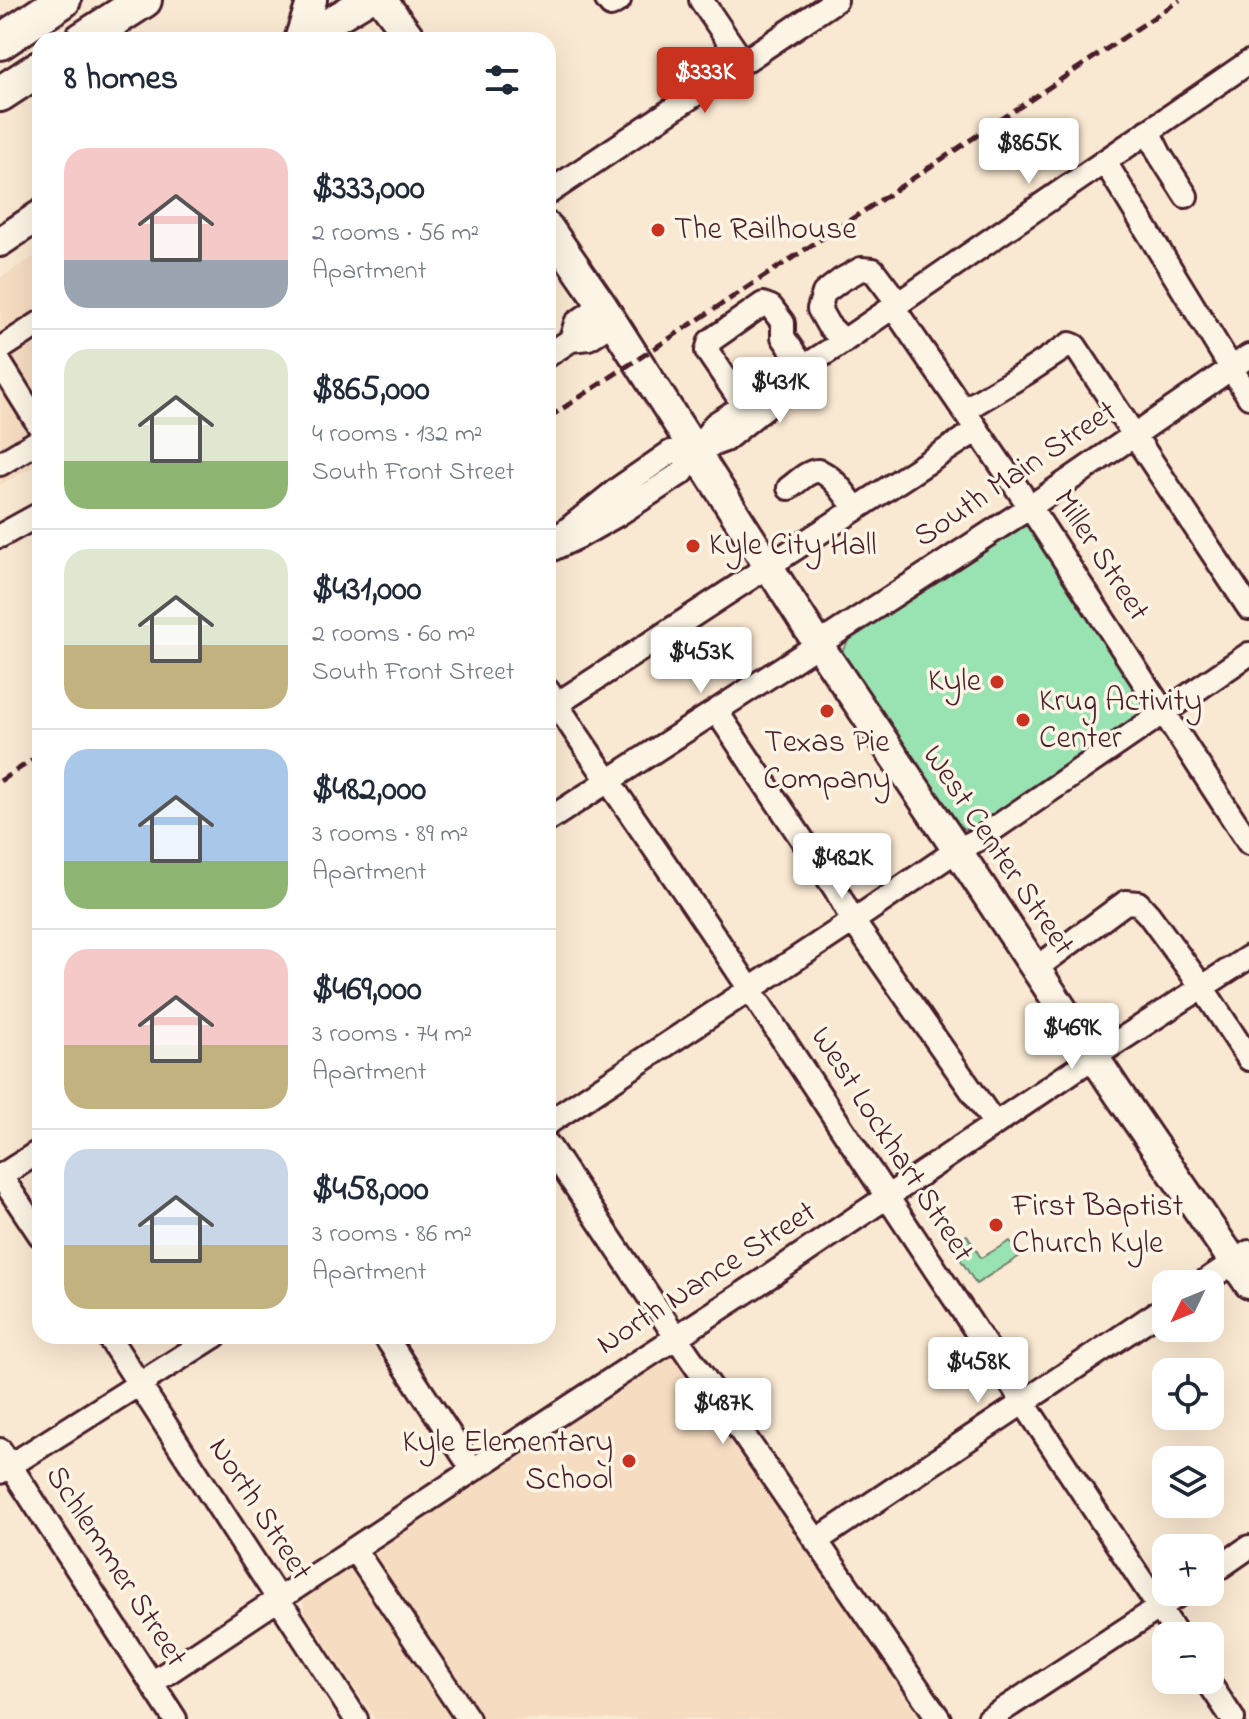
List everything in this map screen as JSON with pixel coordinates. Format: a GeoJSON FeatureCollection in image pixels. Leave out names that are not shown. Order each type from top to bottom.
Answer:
{"type":"FeatureCollection","features":[{"type":"Feature","properties":{"kind":"highway"},"geometry":{"type":"LineString","coordinates":[[0,42],[63,0]]}},
{"type":"Feature","properties":{"kind":"highway"},"geometry":{"type":"LineString","coordinates":[[94,32],[144,0]]}},
{"type":"Feature","properties":{"kind":"highway"},"geometry":{"type":"LineString","coordinates":[[0,94],[32,73]]}},
{"type":"Feature","properties":{"kind":"main road"},"geometry":{"type":"LineString","coordinates":[[302,32],[312,0]]}},
{"type":"Feature","properties":{"kind":"main road"},"geometry":{"type":"LineString","coordinates":[[312,32],[366,0]]}},
{"type":"Feature","properties":{"kind":"main road"},"geometry":{"type":"LineString","coordinates":[[382,0],[406,32]]}},
{"type":"Feature","properties":{"kind":"main road"},"geometry":{"type":"LineString","coordinates":[[0,242],[32,220]]}},
{"type":"Feature","properties":{"kind":"main road","name":"West Center Street"},"geometry":{"type":"LineString","coordinates":[[556,239],[608,314],[818,644],[1035,969],[1244,1266]]}},
{"type":"Feature","properties":{"kind":"street"},"geometry":{"type":"LineString","coordinates":[[607,0],[611,5],[619,0]]}},
{"type":"Feature","properties":{"kind":"street"},"geometry":{"type":"LineString","coordinates":[[701,0],[743,62]]}},
{"type":"Feature","properties":{"kind":"street"},"geometry":{"type":"LineString","coordinates":[[556,188],[836,0]]}},
{"type":"Feature","properties":{"kind":"street"},"geometry":{"type":"LineString","coordinates":[[556,545],[580,536],[680,475],[695,451],[725,440],[749,411],[804,367],[1249,62]]}},
{"type":"Feature","properties":{"kind":"street"},"geometry":{"type":"LineString","coordinates":[[1148,131],[1186,196]]}},
{"type":"Feature","properties":{"kind":"street"},"geometry":{"type":"LineString","coordinates":[[1105,162],[1240,362],[1249,397]]}},
{"type":"Feature","properties":{"kind":"street","name":"Miller Street"},"geometry":{"type":"LineString","coordinates":[[839,344],[819,309],[824,293],[861,269],[873,270],[1249,843]]}},
{"type":"Feature","properties":{"kind":"street"},"geometry":{"type":"LineString","coordinates":[[749,411],[707,351],[710,341],[763,304],[771,307],[783,323],[783,337],[804,367]]}},
{"type":"Feature","properties":{"kind":"street"},"geometry":{"type":"LineString","coordinates":[[556,350],[571,340],[576,323],[608,314]]}},
{"type":"Feature","properties":{"kind":"street"},"geometry":{"type":"LineString","coordinates":[[0,349],[32,328]]}},
{"type":"Feature","properties":{"kind":"street"},"geometry":{"type":"LineString","coordinates":[[749,411],[839,344]]}},
{"type":"Feature","properties":{"kind":"street"},"geometry":{"type":"LineString","coordinates":[[964,410],[1070,344],[1075,346],[1249,608]]}},
{"type":"Feature","properties":{"kind":"street","name":"South Main Street"},"geometry":{"type":"LineString","coordinates":[[556,815],[1030,507],[1240,362]]}},
{"type":"Feature","properties":{"kind":"street"},"geometry":{"type":"LineString","coordinates":[[0,363],[32,414]]}},
{"type":"Feature","properties":{"kind":"street"},"geometry":{"type":"LineString","coordinates":[[556,695],[769,565],[977,430]]}},
{"type":"Feature","properties":{"kind":"street"},"geometry":{"type":"LineString","coordinates":[[0,464],[32,445]]}},
{"type":"Feature","properties":{"kind":"street"},"geometry":{"type":"LineString","coordinates":[[789,488],[814,471],[820,471],[834,482],[855,508]]}},
{"type":"Feature","properties":{"kind":"street"},"geometry":{"type":"LineString","coordinates":[[0,536],[32,518]]}},
{"type":"Feature","properties":{"kind":"street"},"geometry":{"type":"LineString","coordinates":[[556,1118],[957,850],[979,839],[1249,654]]}},
{"type":"Feature","properties":{"kind":"street","name":"West Lockhart Street"},"geometry":{"type":"LineString","coordinates":[[556,703],[750,988],[1168,1622]]}},
{"type":"Feature","properties":{"kind":"street"},"geometry":{"type":"LineString","coordinates":[[717,712],[836,890],[853,921],[995,1124]]}},
{"type":"Feature","properties":{"kind":"street"},"geometry":{"type":"LineString","coordinates":[[1035,969],[1126,902],[1138,903],[1202,987],[1249,1059]]}},
{"type":"Feature","properties":{"kind":"street","name":"North Nance Street"},"geometry":{"type":"LineString","coordinates":[[152,1683],[1249,957]]}},
{"type":"Feature","properties":{"kind":"street"},"geometry":{"type":"LineString","coordinates":[[32,1156],[0,1176],[32,1223]]}},
{"type":"Feature","properties":{"kind":"street"},"geometry":{"type":"LineString","coordinates":[[556,1157],[939,1719]]}},
{"type":"Feature","properties":{"kind":"street"},"geometry":{"type":"LineString","coordinates":[[1224,1274],[1244,1266]]}},
{"type":"Feature","properties":{"kind":"street"},"geometry":{"type":"LineString","coordinates":[[816,1541],[1152,1316]]}},
{"type":"Feature","properties":{"kind":"street","name":"North Street"},"geometry":{"type":"LineString","coordinates":[[113,1344],[356,1719]]}},
{"type":"Feature","properties":{"kind":"street"},"geometry":{"type":"LineString","coordinates":[[3,1463],[202,1344]]}},
{"type":"Feature","properties":{"kind":"street"},"geometry":{"type":"LineString","coordinates":[[390,1344],[473,1470]]}},
{"type":"Feature","properties":{"kind":"street","name":"Schlemmer Street"},"geometry":{"type":"LineString","coordinates":[[3,1463],[175,1719]]}},
{"type":"Feature","properties":{"kind":"street"},"geometry":{"type":"LineString","coordinates":[[1224,1564],[1249,1547]]}},
{"type":"Feature","properties":{"kind":"street"},"geometry":{"type":"LineString","coordinates":[[354,1549],[468,1719]]}},
{"type":"Feature","properties":{"kind":"street"},"geometry":{"type":"LineString","coordinates":[[989,1719],[1162,1606]]}},
{"type":"Feature","properties":{"kind":"street"},"geometry":{"type":"LineString","coordinates":[[1216,1694],[1233,1719]]}},
{"type":"Feature","properties":{"kind":"shaded area"},"geometry":{"type":"Polygon","coordinates":[[[32,258],[32,402],[0,353],[0,278],[32,258]]]}},
{"type":"Feature","properties":{"kind":"shaded area"},"geometry":{"type":"Polygon","coordinates":[[[0,387],[32,436],[32,467],[0,485],[0,387]]]}},
{"type":"Feature","properties":{"kind":"shaded area","name":"Kyle Elementary School"},"geometry":{"type":"Polygon","coordinates":[[[678,1348],[933,1719],[375,1719],[304,1611],[304,1598],[669,1349],[678,1348]]]}},
{"type":"Feature","properties":{"kind":"green space"},"geometry":{"type":"Polygon","coordinates":[[[1028,521],[1150,704],[1148,715],[979,826],[965,829],[952,822],[841,653],[852,634],[1028,521]]]}},
{"type":"Feature","properties":{"kind":"green space"},"geometry":{"type":"Polygon","coordinates":[[[967,1235],[981,1258],[1010,1241],[1020,1256],[976,1284],[951,1244],[967,1235]]]}},
{"type":"Feature","properties":{"kind":"railway"},"geometry":{"type":"LineString","coordinates":[[556,413],[1180,0]]}},
{"type":"Feature","properties":{"kind":"railway"},"geometry":{"type":"LineString","coordinates":[[0,781],[32,760]]}},
{"type":"Feature","properties":{"kind":"place","name":"The Railhouse"},"geometry":{"type":"Point","coordinates":[658,230]}},
{"type":"Feature","properties":{"kind":"place","name":"Kyle City Hall"},"geometry":{"type":"Point","coordinates":[693,546]}},
{"type":"Feature","properties":{"kind":"place","name":"Kyle"},"geometry":{"type":"Point","coordinates":[997,682]}},
{"type":"Feature","properties":{"kind":"place","name":"Texas Pie Company"},"geometry":{"type":"Point","coordinates":[827,711]}},
{"type":"Feature","properties":{"kind":"place","name":"Krug Activity Center"},"geometry":{"type":"Point","coordinates":[1023,720]}},
{"type":"Feature","properties":{"kind":"place","name":"First Baptist Church Kyle"},"geometry":{"type":"Point","coordinates":[996,1225]}},
{"type":"Feature","properties":{"kind":"place","name":"Kyle Elementary School"},"geometry":{"type":"Point","coordinates":[629,1461]}}]}
